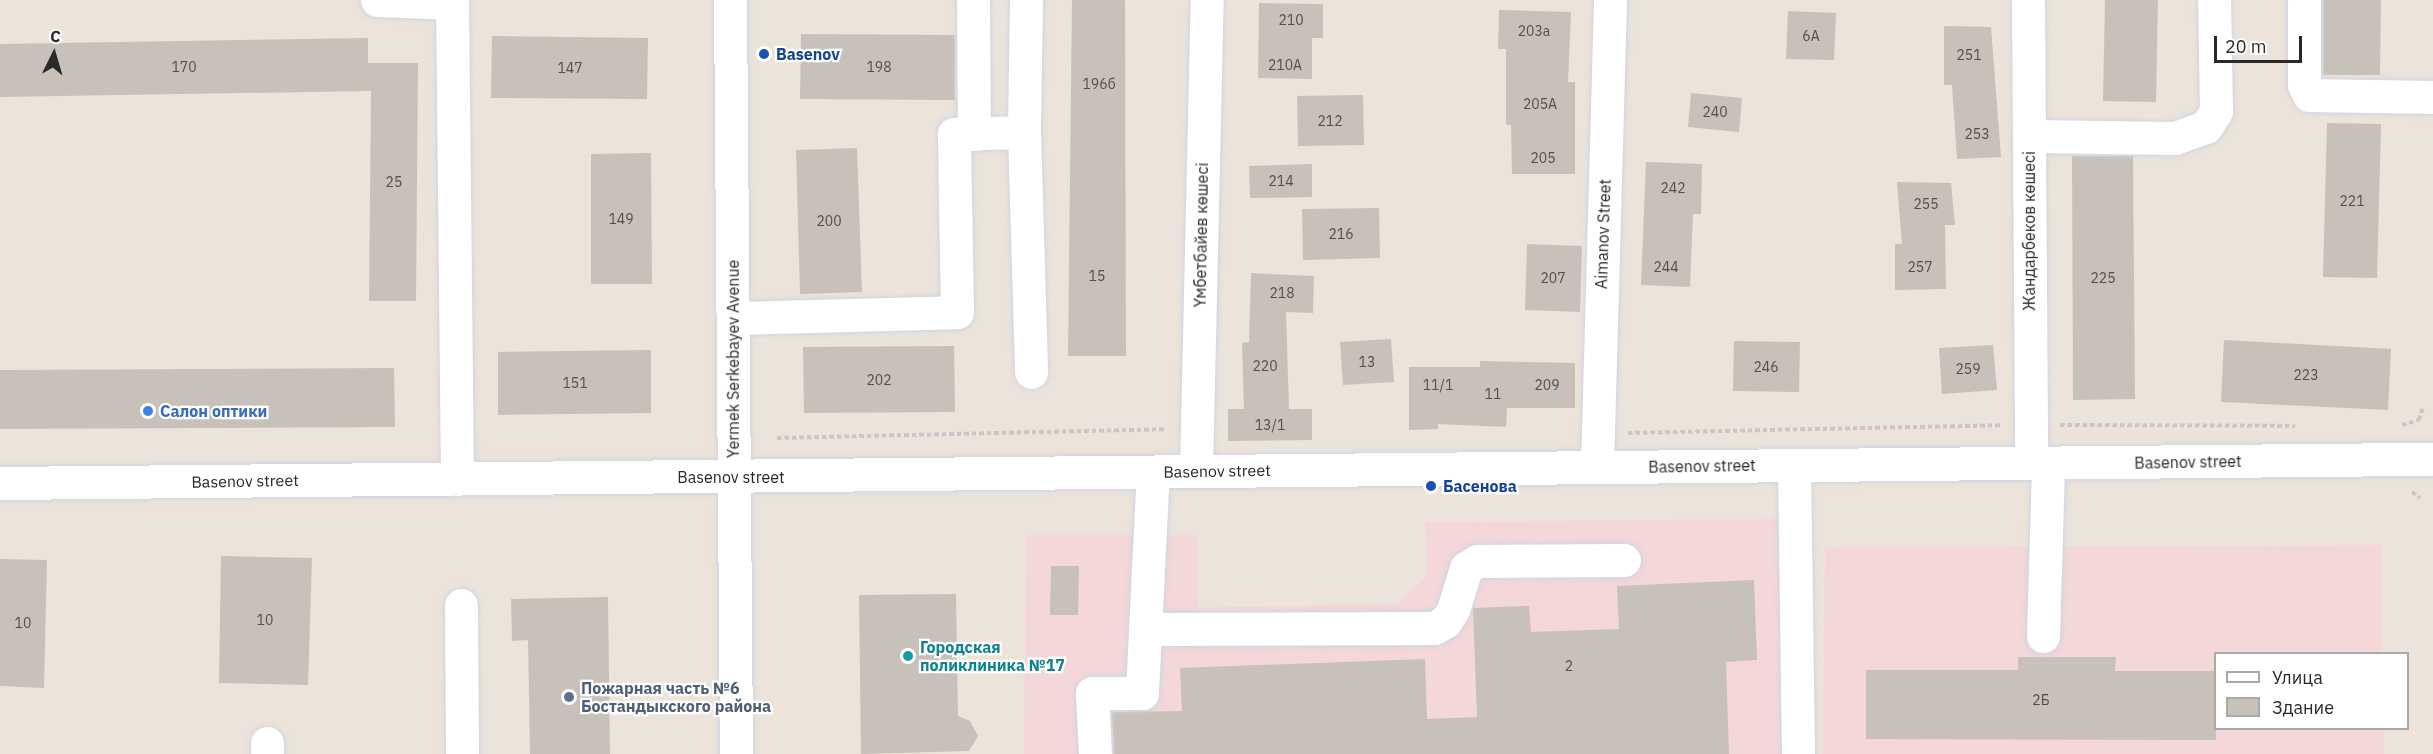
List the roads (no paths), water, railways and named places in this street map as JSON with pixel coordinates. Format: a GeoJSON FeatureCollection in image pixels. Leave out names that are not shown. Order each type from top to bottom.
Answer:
{"type":"FeatureCollection","features":[{"type":"Feature","properties":{"kind":"street"},"geometry":{"type":"LineString","coordinates":[[377,0],[452,2],[457,479]]}},
{"type":"Feature","properties":{"kind":"street","name":"Yermek Serkebayev Avenue"},"geometry":{"type":"LineString","coordinates":[[730,0],[736,754]]}},
{"type":"Feature","properties":{"kind":"street"},"geometry":{"type":"LineString","coordinates":[[973,0],[974,134]]}},
{"type":"Feature","properties":{"kind":"street"},"geometry":{"type":"LineString","coordinates":[[1026,0],[1024,132],[1030,372]]}},
{"type":"Feature","properties":{"kind":"street","name":"Үмбетбайев көшесі"},"geometry":{"type":"LineString","coordinates":[[1196,471],[1207,0]]}},
{"type":"Feature","properties":{"kind":"street","name":"Aimanov Street"},"geometry":{"type":"LineString","coordinates":[[1597,467],[1610,0]]}},
{"type":"Feature","properties":{"kind":"street","name":"Жандарбеков көшесі"},"geometry":{"type":"LineString","coordinates":[[2028,0],[2031,425],[2039,463],[2043,636]]}},
{"type":"Feature","properties":{"kind":"street"},"geometry":{"type":"LineString","coordinates":[[2029,136],[2175,138],[2206,127],[2216,111],[2214,0]]}},
{"type":"Feature","properties":{"kind":"street"},"geometry":{"type":"LineString","coordinates":[[2304,0],[2304,86],[2309,95],[2433,97]]}},
{"type":"Feature","properties":{"kind":"street"},"geometry":{"type":"LineString","coordinates":[[733,318],[957,312],[954,134],[1024,132]]}},
{"type":"Feature","properties":{"kind":"street","name":"Basenov street"},"geometry":{"type":"LineString","coordinates":[[0,483],[2433,459]]}},
{"type":"Feature","properties":{"kind":"street"},"geometry":{"type":"LineString","coordinates":[[1794,465],[1798,754]]}},
{"type":"Feature","properties":{"kind":"street"},"geometry":{"type":"LineString","coordinates":[[1095,754],[1092,693],[1143,693],[1147,629],[1147,535],[1153,472]]}},
{"type":"Feature","properties":{"kind":"street"},"geometry":{"type":"LineString","coordinates":[[1147,629],[1434,628],[1449,616],[1466,568],[1477,561],[1624,560]]}},
{"type":"Feature","properties":{"kind":"street"},"geometry":{"type":"LineString","coordinates":[[461,605],[462,754]]}},
{"type":"Feature","properties":{"kind":"place","name":"Basenov"},"geometry":{"type":"Point","coordinates":[764,54]}},
{"type":"Feature","properties":{"kind":"place","name":"Салон оптики"},"geometry":{"type":"Point","coordinates":[148,411]}},
{"type":"Feature","properties":{"kind":"place","name":"Басенова"},"geometry":{"type":"Point","coordinates":[1431,486]}},
{"type":"Feature","properties":{"kind":"place","name":"Городская поликлиника №17"},"geometry":{"type":"Point","coordinates":[908,656]}},
{"type":"Feature","properties":{"kind":"place","name":"Пожарная часть №6 Бостандыкского района"},"geometry":{"type":"Point","coordinates":[569,697]}}]}
